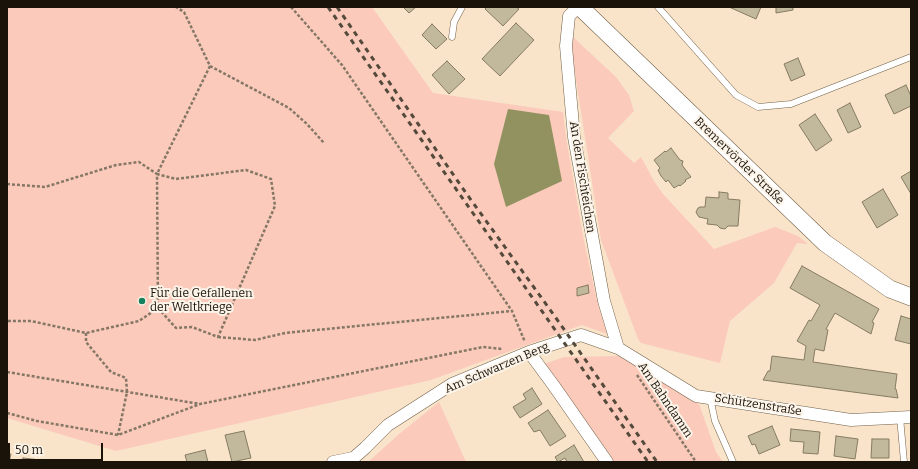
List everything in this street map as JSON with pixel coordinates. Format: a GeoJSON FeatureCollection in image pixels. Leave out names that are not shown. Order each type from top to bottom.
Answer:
{"type":"FeatureCollection","features":[{"type":"Feature","properties":{"kind":"main road","name":"Bremervörder Straße"},"geometry":{"type":"LineString","coordinates":[[576,10],[825,243],[890,288],[911,296]]}},
{"type":"Feature","properties":{"kind":"street","name":"An den Fischteichen"},"geometry":{"type":"LineString","coordinates":[[576,10],[566,46],[574,137],[604,301],[618,348]]}},
{"type":"Feature","properties":{"kind":"street","name":"Am Schwarzen Berg"},"geometry":{"type":"LineString","coordinates":[[351,460],[388,425],[452,384],[529,352],[581,335],[618,348]]}},
{"type":"Feature","properties":{"kind":"street","name":"Schützenstraße"},"geometry":{"type":"LineString","coordinates":[[618,348],[696,396],[851,420],[906,417]]}},
{"type":"Feature","properties":{"kind":"street"},"geometry":{"type":"LineString","coordinates":[[529,352],[607,462]]}},
{"type":"Feature","properties":{"kind":"street"},"geometry":{"type":"LineString","coordinates":[[333,462],[351,460]]}},
{"type":"Feature","properties":{"kind":"lane"},"geometry":{"type":"LineString","coordinates":[[452,37],[454,22],[462,7]]}},
{"type":"Feature","properties":{"kind":"lane"},"geometry":{"type":"LineString","coordinates":[[658,7],[736,96],[758,107],[791,104],[911,57]]}},
{"type":"Feature","properties":{"kind":"lane"},"geometry":{"type":"LineString","coordinates":[[710,398],[715,421],[733,462]]}},
{"type":"Feature","properties":{"kind":"lane"},"geometry":{"type":"LineString","coordinates":[[904,462],[906,417]]}},
{"type":"Feature","properties":{"kind":"path"},"geometry":{"type":"LineString","coordinates":[[176,7],[184,12],[210,66],[289,108],[307,124],[324,143]]}},
{"type":"Feature","properties":{"kind":"path"},"geometry":{"type":"LineString","coordinates":[[291,7],[342,65],[512,311],[529,352]]}},
{"type":"Feature","properties":{"kind":"path"},"geometry":{"type":"LineString","coordinates":[[210,66],[157,174],[158,308],[176,328],[192,328],[218,337],[256,340],[285,333],[512,311]]}},
{"type":"Feature","properties":{"kind":"path"},"geometry":{"type":"LineString","coordinates":[[7,184],[45,187],[116,165],[139,162],[157,174],[176,179],[246,170],[271,178],[275,206],[218,337]]}},
{"type":"Feature","properties":{"kind":"path"},"geometry":{"type":"LineString","coordinates":[[7,320],[30,321],[86,334],[139,321],[158,308]]}},
{"type":"Feature","properties":{"kind":"path"},"geometry":{"type":"LineString","coordinates":[[86,334],[86,342],[111,372],[126,378],[127,392],[118,436]]}},
{"type":"Feature","properties":{"kind":"path"},"geometry":{"type":"LineString","coordinates":[[7,413],[37,421],[118,436],[200,404],[483,347],[506,350]]}},
{"type":"Feature","properties":{"kind":"path"},"geometry":{"type":"LineString","coordinates":[[7,372],[200,404]]}},
{"type":"Feature","properties":{"kind":"path","name":"Am Bahndamm"},"geometry":{"type":"LineString","coordinates":[[636,373],[696,462]]}},
{"type":"Feature","properties":{"kind":"shaded area"},"geometry":{"type":"Polygon","coordinates":[[[7,7],[372,7],[433,93],[563,112],[583,236],[597,301],[607,334],[582,325],[431,380],[116,451],[7,418],[7,7]]]}},
{"type":"Feature","properties":{"kind":"shaded area"},"geometry":{"type":"Polygon","coordinates":[[[573,37],[616,77],[629,95],[634,111],[608,138],[634,163],[641,157],[663,194],[714,249],[775,227],[798,236],[808,244],[797,243],[774,283],[730,321],[720,363],[641,343],[638,339],[601,240],[570,41],[573,37]]]}},
{"type":"Feature","properties":{"kind":"shaded area"},"geometry":{"type":"Polygon","coordinates":[[[508,109],[549,115],[562,181],[506,207],[494,164],[508,109]]]}},
{"type":"Feature","properties":{"kind":"shaded area"},"geometry":{"type":"Polygon","coordinates":[[[620,356],[699,404],[716,452],[723,462],[609,462],[541,365],[564,357],[620,356]]]}},
{"type":"Feature","properties":{"kind":"shaded area"},"geometry":{"type":"Polygon","coordinates":[[[439,402],[466,462],[368,462],[399,434],[439,402]]]}},
{"type":"Feature","properties":{"kind":"building"},"geometry":{"type":"Polygon","coordinates":[[[403,7],[416,7],[409,13],[403,7]]]}},
{"type":"Feature","properties":{"kind":"building"},"geometry":{"type":"Polygon","coordinates":[[[487,7],[516,7],[519,9],[503,26],[485,9],[487,7]]]}},
{"type":"Feature","properties":{"kind":"building"},"geometry":{"type":"Polygon","coordinates":[[[729,7],[761,7],[756,19],[729,7]]]}},
{"type":"Feature","properties":{"kind":"building"},"geometry":{"type":"Polygon","coordinates":[[[776,7],[793,7],[793,10],[776,13],[776,7]]]}},
{"type":"Feature","properties":{"kind":"building"},"geometry":{"type":"Polygon","coordinates":[[[516,23],[534,40],[500,76],[482,59],[516,23]]]}},
{"type":"Feature","properties":{"kind":"building"},"geometry":{"type":"Polygon","coordinates":[[[432,24],[447,39],[436,49],[422,35],[432,24]]]}},
{"type":"Feature","properties":{"kind":"building"},"geometry":{"type":"Polygon","coordinates":[[[798,58],[805,75],[791,81],[784,64],[798,58]]]}},
{"type":"Feature","properties":{"kind":"building"},"geometry":{"type":"Polygon","coordinates":[[[447,61],[465,79],[449,94],[432,75],[447,61]]]}},
{"type":"Feature","properties":{"kind":"building"},"geometry":{"type":"Polygon","coordinates":[[[906,85],[911,96],[911,106],[894,114],[885,95],[906,85]]]}},
{"type":"Feature","properties":{"kind":"building"},"geometry":{"type":"Polygon","coordinates":[[[850,103],[861,127],[848,133],[837,110],[850,103]]]}},
{"type":"Feature","properties":{"kind":"building"},"geometry":{"type":"Polygon","coordinates":[[[815,114],[832,140],[816,151],[799,125],[815,114]]]}},
{"type":"Feature","properties":{"kind":"building"},"geometry":{"type":"Polygon","coordinates":[[[671,148],[680,160],[683,161],[682,165],[691,177],[685,180],[686,181],[680,186],[679,185],[674,188],[668,180],[666,182],[661,176],[658,170],[660,168],[654,160],[671,148]]]}},
{"type":"Feature","properties":{"kind":"building"},"geometry":{"type":"Polygon","coordinates":[[[911,171],[911,194],[901,177],[911,171]]]}},
{"type":"Feature","properties":{"kind":"building"},"geometry":{"type":"Polygon","coordinates":[[[883,189],[898,215],[877,228],[862,202],[883,189]]]}},
{"type":"Feature","properties":{"kind":"building"},"geometry":{"type":"Polygon","coordinates":[[[719,192],[728,193],[728,199],[740,200],[738,226],[728,226],[725,229],[720,228],[717,225],[707,224],[708,219],[699,217],[697,214],[696,212],[698,208],[705,207],[706,197],[719,198],[719,192]]]}},
{"type":"Feature","properties":{"kind":"building"},"geometry":{"type":"Polygon","coordinates":[[[802,266],[879,309],[872,322],[874,323],[871,334],[835,313],[826,329],[828,330],[824,351],[815,349],[813,362],[897,374],[895,389],[898,398],[763,380],[768,371],[770,371],[772,356],[804,360],[806,346],[797,341],[820,305],[790,288],[802,266]]]}},
{"type":"Feature","properties":{"kind":"building"},"geometry":{"type":"Polygon","coordinates":[[[588,285],[589,293],[577,296],[577,288],[588,285]]]}},
{"type":"Feature","properties":{"kind":"building"},"geometry":{"type":"Polygon","coordinates":[[[901,316],[911,319],[911,344],[895,340],[901,316]]]}},
{"type":"Feature","properties":{"kind":"building"},"geometry":{"type":"Polygon","coordinates":[[[532,388],[542,404],[520,418],[513,407],[526,399],[523,394],[532,388]]]}},
{"type":"Feature","properties":{"kind":"building"},"geometry":{"type":"Polygon","coordinates":[[[548,410],[566,436],[550,446],[540,430],[534,432],[528,423],[548,410]]]}},
{"type":"Feature","properties":{"kind":"building"},"geometry":{"type":"Polygon","coordinates":[[[772,426],[780,445],[759,454],[755,444],[752,445],[748,436],[772,426]]]}},
{"type":"Feature","properties":{"kind":"building"},"geometry":{"type":"Polygon","coordinates":[[[791,429],[820,432],[818,454],[803,453],[804,442],[790,441],[791,429]]]}},
{"type":"Feature","properties":{"kind":"building"},"geometry":{"type":"Polygon","coordinates":[[[244,431],[251,458],[232,462],[225,435],[244,431]]]}},
{"type":"Feature","properties":{"kind":"building"},"geometry":{"type":"Polygon","coordinates":[[[836,436],[858,439],[855,459],[834,456],[836,436]]]}},
{"type":"Feature","properties":{"kind":"building"},"geometry":{"type":"Polygon","coordinates":[[[872,439],[889,439],[889,458],[871,458],[872,439]]]}},
{"type":"Feature","properties":{"kind":"building"},"geometry":{"type":"Polygon","coordinates":[[[574,445],[584,462],[567,462],[565,458],[558,462],[555,457],[574,445]]]}},
{"type":"Feature","properties":{"kind":"building"},"geometry":{"type":"Polygon","coordinates":[[[205,450],[208,462],[187,462],[185,455],[205,450]]]}},
{"type":"Feature","properties":{"kind":"building"},"geometry":{"type":"Polygon","coordinates":[[[7,454],[11,454],[9,462],[7,462],[7,454]]]}},
{"type":"Feature","properties":{"kind":"building"},"geometry":{"type":"Polygon","coordinates":[[[23,458],[40,460],[40,462],[22,462],[23,458]]]}},
{"type":"Feature","properties":{"kind":"railway"},"geometry":{"type":"LineString","coordinates":[[328,7],[648,462]]}},
{"type":"Feature","properties":{"kind":"railway"},"geometry":{"type":"LineString","coordinates":[[337,7],[466,193],[657,462]]}},
{"type":"Feature","properties":{"kind":"place","name":"Für die Gefallenen der Weltkriege"},"geometry":{"type":"Point","coordinates":[142,301]}}]}
